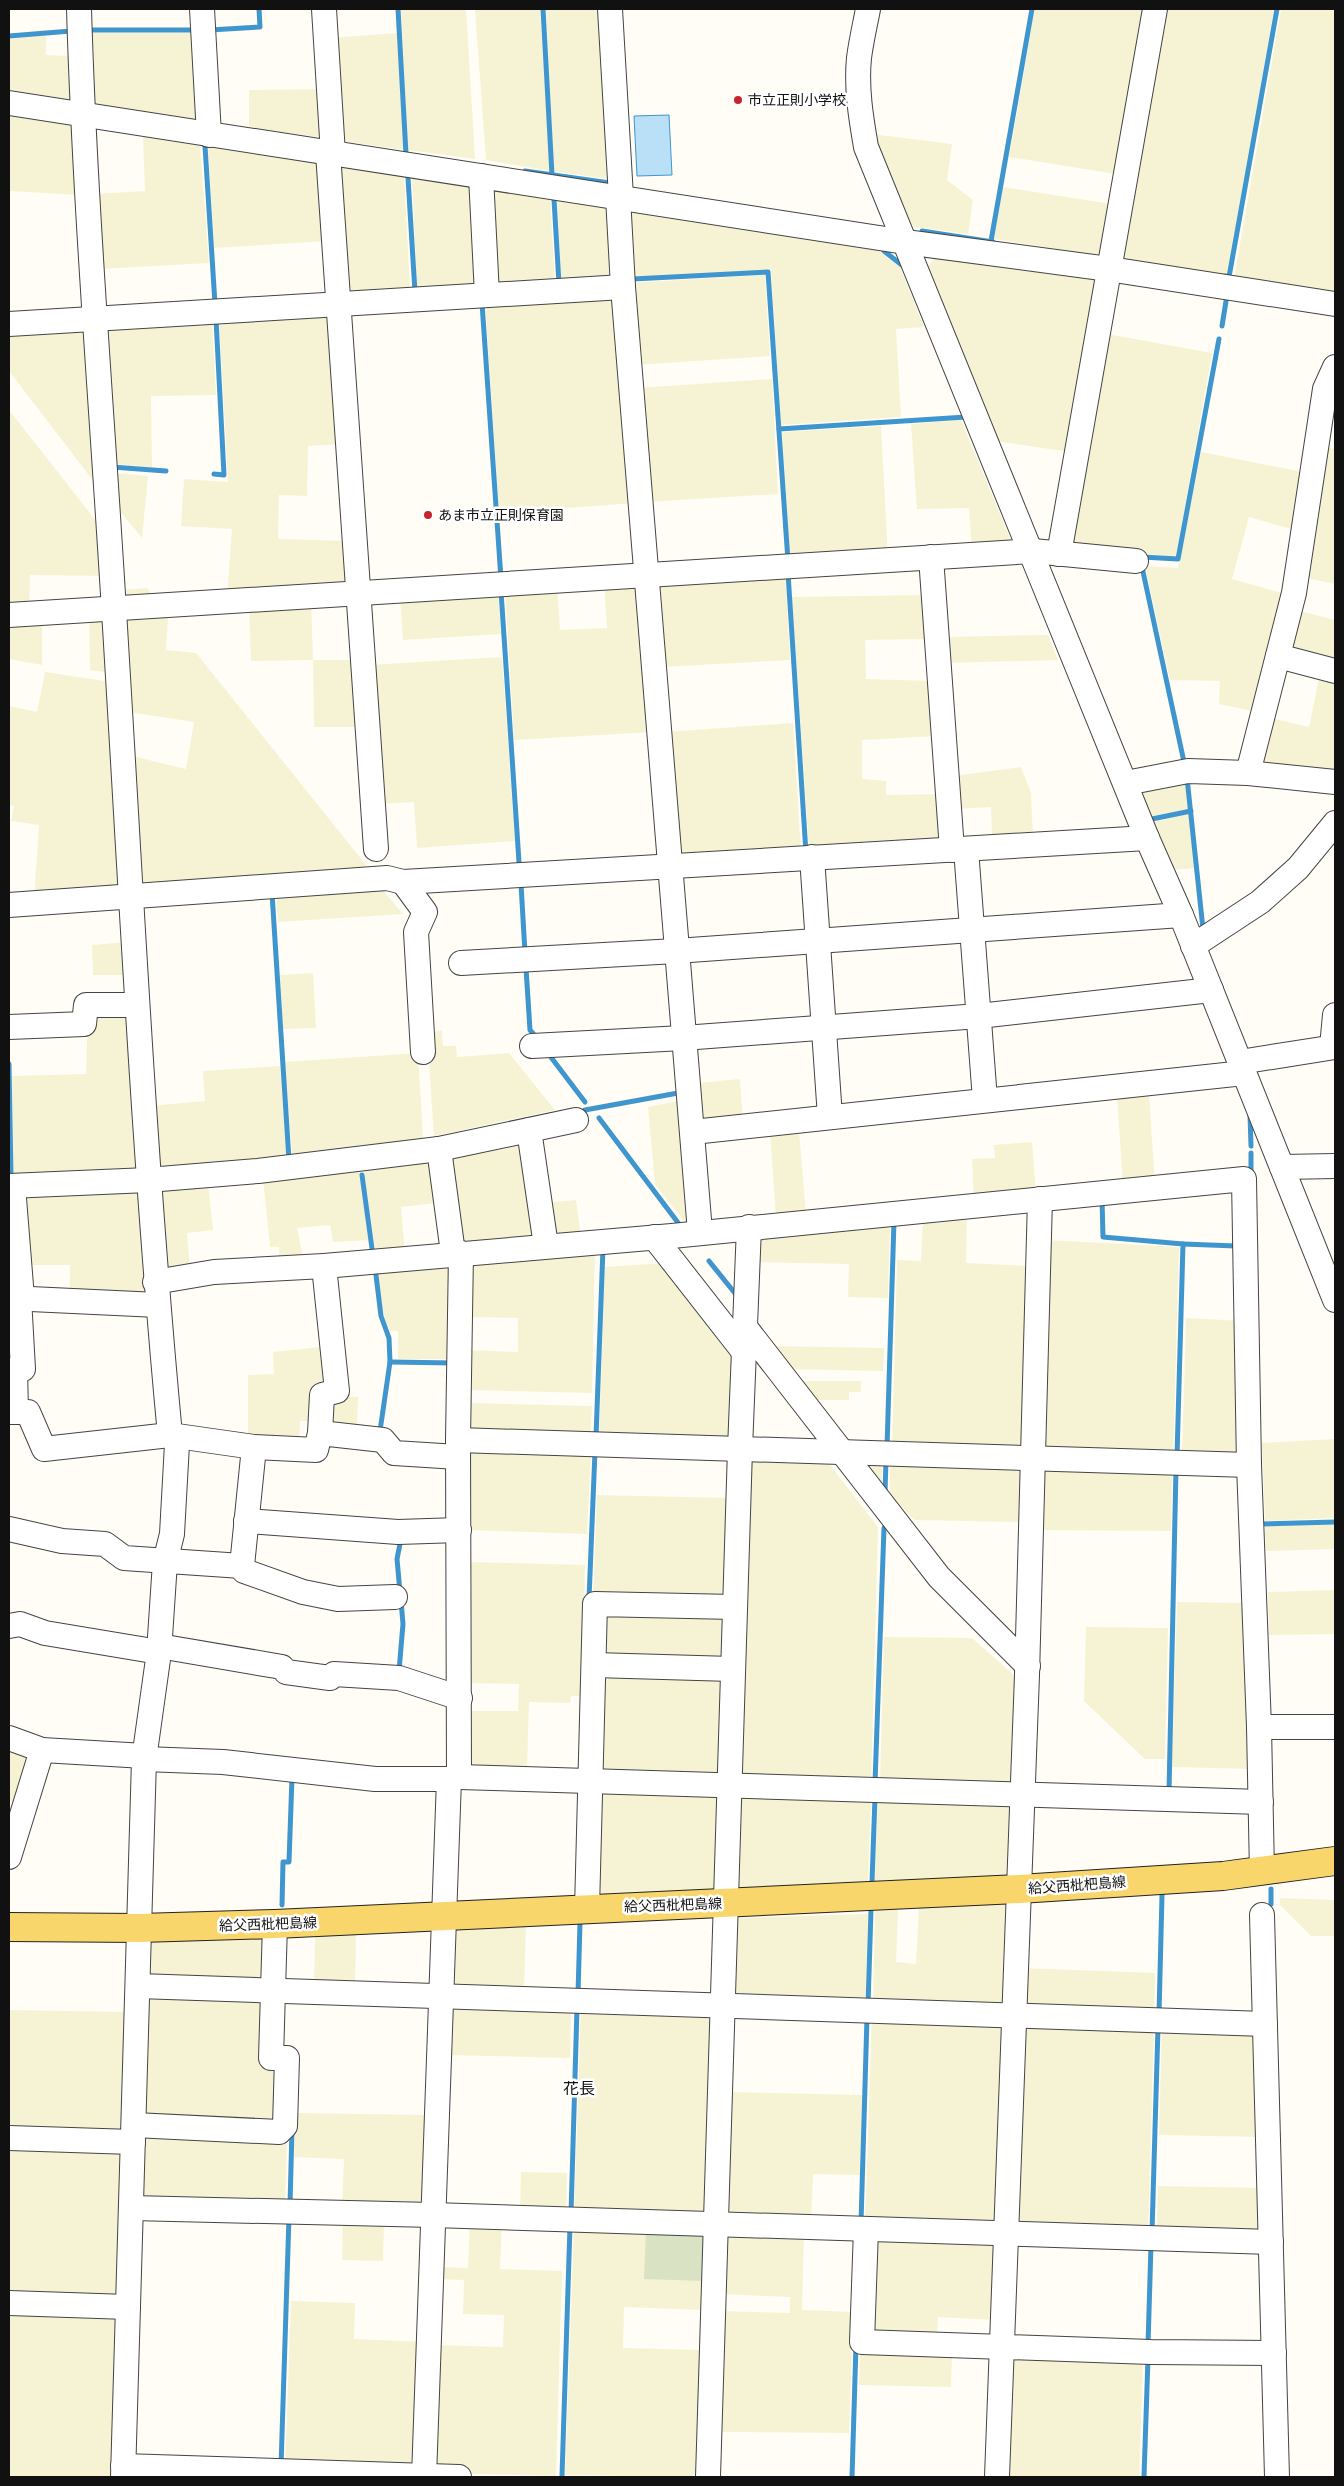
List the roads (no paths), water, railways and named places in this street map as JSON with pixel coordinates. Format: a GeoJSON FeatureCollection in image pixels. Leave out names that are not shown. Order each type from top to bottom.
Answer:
{"type":"FeatureCollection","features":[{"type":"Feature","properties":{"kind":"main road","name":"給父西枇杷島線"},"geometry":{"type":"LineString","coordinates":[[9,1927],[140,1928],[274,1924],[1019,1889],[1262,1872],[1335,1861]]}},
{"type":"Feature","properties":{"kind":"street"},"geometry":{"type":"LineString","coordinates":[[79,9],[82,116],[148,1180],[156,1293],[170,1435],[177,1444],[172,1534],[165,1562],[159,1649],[144,1757],[123,2472],[459,2477]]}},
{"type":"Feature","properties":{"kind":"street"},"geometry":{"type":"LineString","coordinates":[[202,9],[209,135]]}},
{"type":"Feature","properties":{"kind":"street"},"geometry":{"type":"LineString","coordinates":[[324,9],[340,304],[376,849]]}},
{"type":"Feature","properties":{"kind":"street"},"geometry":{"type":"LineString","coordinates":[[610,9],[623,287],[683,1038],[694,1132],[700,1232]]}},
{"type":"Feature","properties":{"kind":"street"},"geometry":{"type":"LineString","coordinates":[[868,9],[859,58],[860,112],[866,146],[1147,838],[1181,915],[1335,1300]]}},
{"type":"Feature","properties":{"kind":"street"},"geometry":{"type":"LineString","coordinates":[[1059,554],[1155,9]]}},
{"type":"Feature","properties":{"kind":"street"},"geometry":{"type":"LineString","coordinates":[[9,103],[82,116],[905,242],[1110,269],[1335,304]]}},
{"type":"Feature","properties":{"kind":"street"},"geometry":{"type":"LineString","coordinates":[[481,176],[487,296]]}},
{"type":"Feature","properties":{"kind":"street"},"geometry":{"type":"LineString","coordinates":[[9,324],[623,287]]}},
{"type":"Feature","properties":{"kind":"street"},"geometry":{"type":"LineString","coordinates":[[1248,773],[1294,593],[1335,367]]}},
{"type":"Feature","properties":{"kind":"street"},"geometry":{"type":"LineString","coordinates":[[9,615],[1032,552],[1136,561]]}},
{"type":"Feature","properties":{"kind":"street"},"geometry":{"type":"LineString","coordinates":[[931,557],[959,849],[972,932],[985,1100]]}},
{"type":"Feature","properties":{"kind":"street"},"geometry":{"type":"LineString","coordinates":[[1278,656],[1335,671]]}},
{"type":"Feature","properties":{"kind":"street"},"geometry":{"type":"LineString","coordinates":[[1126,783],[1188,771],[1248,773],[1335,782]]}},
{"type":"Feature","properties":{"kind":"street"},"geometry":{"type":"LineString","coordinates":[[1193,946],[1260,902],[1298,868],[1335,823]]}},
{"type":"Feature","properties":{"kind":"street"},"geometry":{"type":"LineString","coordinates":[[9,905],[387,878],[403,882],[1147,838]]}},
{"type":"Feature","properties":{"kind":"street"},"geometry":{"type":"LineString","coordinates":[[812,858],[830,1117]]}},
{"type":"Feature","properties":{"kind":"street"},"geometry":{"type":"LineString","coordinates":[[403,882],[425,912],[416,932],[423,1052]]}},
{"type":"Feature","properties":{"kind":"street"},"geometry":{"type":"LineString","coordinates":[[461,963],[676,952],[972,932],[1181,915]]}},
{"type":"Feature","properties":{"kind":"street"},"geometry":{"type":"LineString","coordinates":[[532,1046],[683,1038],[978,1016],[1211,990]]}},
{"type":"Feature","properties":{"kind":"street"},"geometry":{"type":"LineString","coordinates":[[9,1027],[84,1024],[86,1005],[137,1005]]}},
{"type":"Feature","properties":{"kind":"street"},"geometry":{"type":"LineString","coordinates":[[694,1132],[985,1100],[1242,1068],[1334,1047],[1335,1015]]}},
{"type":"Feature","properties":{"kind":"street"},"geometry":{"type":"LineString","coordinates":[[324,1266],[336,1391],[322,1395],[320,1432],[316,1450],[254,1447],[170,1435],[44,1449],[28,1412],[13,1412],[15,1369],[23,1369],[16,1298],[11,1186],[148,1180],[258,1171],[439,1149],[576,1120]]}},
{"type":"Feature","properties":{"kind":"street"},"geometry":{"type":"LineString","coordinates":[[529,1130],[546,1246]]}},
{"type":"Feature","properties":{"kind":"street"},"geometry":{"type":"LineString","coordinates":[[424,2477],[444,1915],[460,1698],[457,1253],[439,1149]]}},
{"type":"Feature","properties":{"kind":"street"},"geometry":{"type":"LineString","coordinates":[[1282,1167],[1335,1166]]}},
{"type":"Feature","properties":{"kind":"street"},"geometry":{"type":"LineString","coordinates":[[16,1298],[156,1293],[214,1272],[324,1266],[654,1237],[1244,1179],[1249,1465],[1259,1727],[1262,1872]]}},
{"type":"Feature","properties":{"kind":"street"},"geometry":{"type":"LineString","coordinates":[[998,2477],[1028,1666],[1040,1199]]}},
{"type":"Feature","properties":{"kind":"street"},"geometry":{"type":"LineString","coordinates":[[708,2477],[734,1607],[749,1227]]}},
{"type":"Feature","properties":{"kind":"street"},"geometry":{"type":"LineString","coordinates":[[654,1237],[744,1352]]}},
{"type":"Feature","properties":{"kind":"street"},"geometry":{"type":"LineString","coordinates":[[745,1327],[939,1577],[1028,1666]]}},
{"type":"Feature","properties":{"kind":"street"},"geometry":{"type":"LineString","coordinates":[[320,1432],[383,1440],[394,1453],[458,1449],[740,1449],[1249,1465]]}},
{"type":"Feature","properties":{"kind":"street"},"geometry":{"type":"LineString","coordinates":[[254,1447],[242,1566],[244,1571],[303,1592],[338,1599],[396,1598]]}},
{"type":"Feature","properties":{"kind":"street"},"geometry":{"type":"LineString","coordinates":[[246,1521],[398,1532],[459,1530]]}},
{"type":"Feature","properties":{"kind":"street"},"geometry":{"type":"LineString","coordinates":[[9,1529],[62,1541],[105,1544],[124,1558],[242,1566]]}},
{"type":"Feature","properties":{"kind":"street"},"geometry":{"type":"LineString","coordinates":[[587,1909],[595,1604],[734,1607]]}},
{"type":"Feature","properties":{"kind":"street"},"geometry":{"type":"LineString","coordinates":[[9,1626],[20,1624],[46,1633],[282,1667],[286,1672],[330,1678],[334,1674],[399,1678],[460,1698]]}},
{"type":"Feature","properties":{"kind":"street"},"geometry":{"type":"LineString","coordinates":[[594,1665],[732,1669]]}},
{"type":"Feature","properties":{"kind":"street"},"geometry":{"type":"LineString","coordinates":[[1259,1727],[1335,1727]]}},
{"type":"Feature","properties":{"kind":"street"},"geometry":{"type":"LineString","coordinates":[[9,1738],[42,1750],[224,1762],[375,1779],[591,1780],[1261,1802]]}},
{"type":"Feature","properties":{"kind":"street"},"geometry":{"type":"LineString","coordinates":[[9,1857],[42,1750]]}},
{"type":"Feature","properties":{"kind":"street"},"geometry":{"type":"LineString","coordinates":[[1262,1915],[1277,2477]]}},
{"type":"Feature","properties":{"kind":"street"},"geometry":{"type":"LineString","coordinates":[[9,2138],[134,2133],[280,2132],[285,2126],[287,2058],[271,2058],[274,1924]]}},
{"type":"Feature","properties":{"kind":"street"},"geometry":{"type":"LineString","coordinates":[[138,1986],[1265,2024]]}},
{"type":"Feature","properties":{"kind":"street"},"geometry":{"type":"LineString","coordinates":[[131,2208],[433,2215],[1271,2242]]}},
{"type":"Feature","properties":{"kind":"street"},"geometry":{"type":"LineString","coordinates":[[866,2229],[862,2342],[1151,2352],[1274,2353]]}},
{"type":"Feature","properties":{"kind":"street"},"geometry":{"type":"LineString","coordinates":[[9,2303],[128,2307]]}},
{"type":"Feature","properties":{"kind":"water"},"geometry":{"type":"Polygon","coordinates":[[[669,115],[672,175],[637,176],[634,116],[669,115]]]}},
{"type":"Feature","properties":{"kind":"waterway"},"geometry":{"type":"LineString","coordinates":[[210,30],[260,27],[259,9]]}},
{"type":"Feature","properties":{"kind":"waterway"},"geometry":{"type":"LineString","coordinates":[[398,9],[406,154]]}},
{"type":"Feature","properties":{"kind":"waterway"},"geometry":{"type":"LineString","coordinates":[[543,9],[552,175]]}},
{"type":"Feature","properties":{"kind":"waterway"},"geometry":{"type":"LineString","coordinates":[[991,241],[1032,9]]}},
{"type":"Feature","properties":{"kind":"waterway"},"geometry":{"type":"LineString","coordinates":[[1225,276],[1229,277],[1277,9]]}},
{"type":"Feature","properties":{"kind":"waterway"},"geometry":{"type":"LineString","coordinates":[[87,30],[196,30]]}},
{"type":"Feature","properties":{"kind":"waterway"},"geometry":{"type":"LineString","coordinates":[[9,36],[71,31]]}},
{"type":"Feature","properties":{"kind":"waterway"},"geometry":{"type":"LineString","coordinates":[[205,146],[215,304]]}},
{"type":"Feature","properties":{"kind":"waterway"},"geometry":{"type":"LineString","coordinates":[[525,171],[610,183]]}},
{"type":"Feature","properties":{"kind":"waterway"},"geometry":{"type":"LineString","coordinates":[[408,178],[415,292],[417,292]]}},
{"type":"Feature","properties":{"kind":"waterway"},"geometry":{"type":"LineString","coordinates":[[554,199],[559,284]]}},
{"type":"Feature","properties":{"kind":"waterway"},"geometry":{"type":"LineString","coordinates":[[922,231],[993,242]]}},
{"type":"Feature","properties":{"kind":"waterway"},"geometry":{"type":"LineString","coordinates":[[884,251],[903,266]]}},
{"type":"Feature","properties":{"kind":"waterway"},"geometry":{"type":"LineString","coordinates":[[632,276],[633,279],[768,272],[788,561]]}},
{"type":"Feature","properties":{"kind":"waterway"},"geometry":{"type":"LineString","coordinates":[[1222,326],[1227,295]]}},
{"type":"Feature","properties":{"kind":"waterway"},"geometry":{"type":"LineString","coordinates":[[482,303],[501,579]]}},
{"type":"Feature","properties":{"kind":"waterway"},"geometry":{"type":"LineString","coordinates":[[214,474],[224,475],[216,319]]}},
{"type":"Feature","properties":{"kind":"waterway"},"geometry":{"type":"LineString","coordinates":[[1142,557],[1178,559],[1219,339]]}},
{"type":"Feature","properties":{"kind":"waterway"},"geometry":{"type":"LineString","coordinates":[[779,429],[966,417]]}},
{"type":"Feature","properties":{"kind":"waterway"},"geometry":{"type":"LineString","coordinates":[[112,467],[166,471]]}},
{"type":"Feature","properties":{"kind":"waterway"},"geometry":{"type":"LineString","coordinates":[[1142,567],[1184,762]]}},
{"type":"Feature","properties":{"kind":"waterway"},"geometry":{"type":"LineString","coordinates":[[788,573],[806,853]]}},
{"type":"Feature","properties":{"kind":"waterway"},"geometry":{"type":"LineString","coordinates":[[501,591],[519,862]]}},
{"type":"Feature","properties":{"kind":"waterway"},"geometry":{"type":"LineString","coordinates":[[1187,778],[1203,929]]}},
{"type":"Feature","properties":{"kind":"waterway"},"geometry":{"type":"LineString","coordinates":[[1152,819],[1191,811]]}},
{"type":"Feature","properties":{"kind":"waterway"},"geometry":{"type":"LineString","coordinates":[[521,884],[525,953]]}},
{"type":"Feature","properties":{"kind":"waterway"},"geometry":{"type":"LineString","coordinates":[[272,893],[289,1160]]}},
{"type":"Feature","properties":{"kind":"waterway"},"geometry":{"type":"LineString","coordinates":[[526,968],[530,1030],[536,1037]]}},
{"type":"Feature","properties":{"kind":"waterway"},"geometry":{"type":"LineString","coordinates":[[547,1052],[585,1102]]}},
{"type":"Feature","properties":{"kind":"waterway"},"geometry":{"type":"LineString","coordinates":[[9,1064],[11,1177]]}},
{"type":"Feature","properties":{"kind":"waterway"},"geometry":{"type":"LineString","coordinates":[[585,1110],[678,1093]]}},
{"type":"Feature","properties":{"kind":"waterway"},"geometry":{"type":"LineString","coordinates":[[1250,1115],[1251,1146]]}},
{"type":"Feature","properties":{"kind":"waterway"},"geometry":{"type":"LineString","coordinates":[[599,1118],[682,1228]]}},
{"type":"Feature","properties":{"kind":"waterway"},"geometry":{"type":"LineString","coordinates":[[1251,1153],[1251,1175]]}},
{"type":"Feature","properties":{"kind":"waterway"},"geometry":{"type":"LineString","coordinates":[[362,1175],[373,1256]]}},
{"type":"Feature","properties":{"kind":"waterway"},"geometry":{"type":"LineString","coordinates":[[1102,1199],[1103,1237],[1183,1244],[1177,1456]]}},
{"type":"Feature","properties":{"kind":"waterway"},"geometry":{"type":"LineString","coordinates":[[887,1447],[894,1221]]}},
{"type":"Feature","properties":{"kind":"waterway"},"geometry":{"type":"LineString","coordinates":[[1183,1244],[1236,1246]]}},
{"type":"Feature","properties":{"kind":"waterway"},"geometry":{"type":"LineString","coordinates":[[596,1437],[603,1248]]}},
{"type":"Feature","properties":{"kind":"waterway"},"geometry":{"type":"LineString","coordinates":[[709,1261],[738,1297]]}},
{"type":"Feature","properties":{"kind":"waterway"},"geometry":{"type":"LineString","coordinates":[[375,1267],[381,1316],[389,1338],[390,1362],[380,1431]]}},
{"type":"Feature","properties":{"kind":"waterway"},"geometry":{"type":"LineString","coordinates":[[390,1362],[454,1363]]}},
{"type":"Feature","properties":{"kind":"waterway"},"geometry":{"type":"LineString","coordinates":[[589,1599],[595,1451]]}},
{"type":"Feature","properties":{"kind":"waterway"},"geometry":{"type":"LineString","coordinates":[[885,1493],[886,1459]]}},
{"type":"Feature","properties":{"kind":"waterway"},"geometry":{"type":"LineString","coordinates":[[1169,1792],[1176,1469]]}},
{"type":"Feature","properties":{"kind":"waterway"},"geometry":{"type":"LineString","coordinates":[[1261,1524],[1335,1522]]}},
{"type":"Feature","properties":{"kind":"waterway"},"geometry":{"type":"LineString","coordinates":[[875,1783],[884,1528]]}},
{"type":"Feature","properties":{"kind":"waterway"},"geometry":{"type":"LineString","coordinates":[[400,1592],[397,1559],[401,1539]]}},
{"type":"Feature","properties":{"kind":"waterway"},"geometry":{"type":"LineString","coordinates":[[399,1671],[403,1624],[401,1601]]}},
{"type":"Feature","properties":{"kind":"waterway"},"geometry":{"type":"LineString","coordinates":[[282,1905],[283,1862],[289,1862],[292,1777],[290,1777]]}},
{"type":"Feature","properties":{"kind":"waterway"},"geometry":{"type":"LineString","coordinates":[[872,1882],[875,1797]]}},
{"type":"Feature","properties":{"kind":"waterway"},"geometry":{"type":"LineString","coordinates":[[1271,1889],[1271,1904]]}},
{"type":"Feature","properties":{"kind":"waterway"},"geometry":{"type":"LineString","coordinates":[[1159,2014],[1162,1895]]}},
{"type":"Feature","properties":{"kind":"waterway"},"geometry":{"type":"LineString","coordinates":[[868,2005],[871,1910]]}},
{"type":"Feature","properties":{"kind":"waterway"},"geometry":{"type":"LineString","coordinates":[[578,1994],[580,1923]]}},
{"type":"Feature","properties":{"kind":"waterway"},"geometry":{"type":"LineString","coordinates":[[571,2214],[577,2008]]}},
{"type":"Feature","properties":{"kind":"waterway"},"geometry":{"type":"LineString","coordinates":[[861,2223],[867,2017]]}},
{"type":"Feature","properties":{"kind":"waterway"},"geometry":{"type":"LineString","coordinates":[[1152,2232],[1158,2027]]}},
{"type":"Feature","properties":{"kind":"waterway"},"geometry":{"type":"LineString","coordinates":[[290,2205],[292,2129]]}},
{"type":"Feature","properties":{"kind":"waterway"},"geometry":{"type":"LineString","coordinates":[[281,2466],[289,2217]]}},
{"type":"Feature","properties":{"kind":"waterway"},"geometry":{"type":"LineString","coordinates":[[562,2476],[570,2226]]}},
{"type":"Feature","properties":{"kind":"waterway"},"geometry":{"type":"LineString","coordinates":[[1148,2345],[1151,2245]]}},
{"type":"Feature","properties":{"kind":"waterway"},"geometry":{"type":"LineString","coordinates":[[852,2477],[856,2345]]}},
{"type":"Feature","properties":{"kind":"waterway"},"geometry":{"type":"LineString","coordinates":[[1144,2477],[1148,2358]]}},
{"type":"Feature","properties":{"kind":"place","name":"市立正則小学校"},"geometry":{"type":"Point","coordinates":[738,100]}},
{"type":"Feature","properties":{"kind":"place","name":"あま市立正則保育園"},"geometry":{"type":"Point","coordinates":[428,515]}},
{"type":"Feature","properties":{"kind":"district","name":"花長"},"geometry":{"type":"Point","coordinates":[579,2088]}}]}
